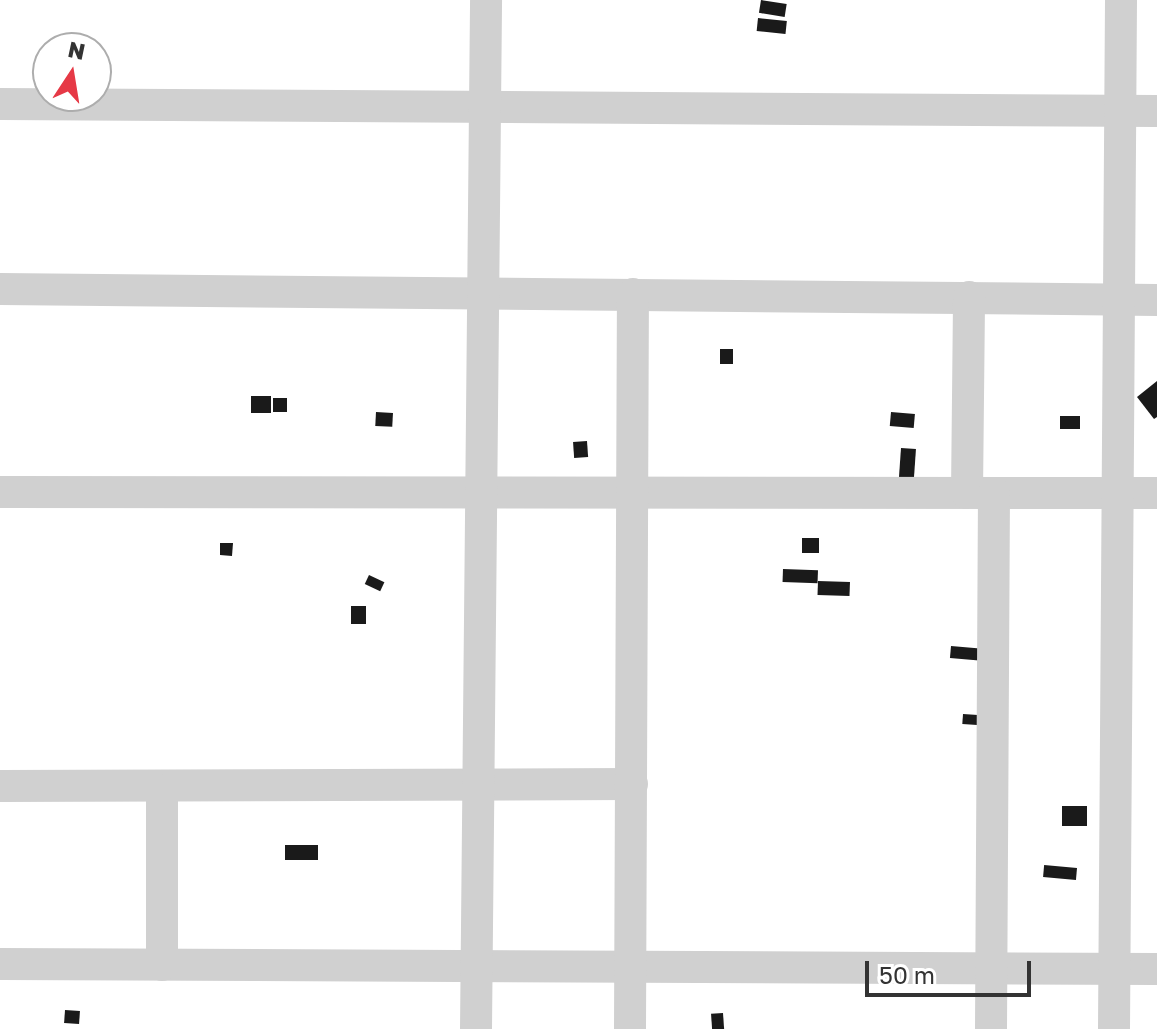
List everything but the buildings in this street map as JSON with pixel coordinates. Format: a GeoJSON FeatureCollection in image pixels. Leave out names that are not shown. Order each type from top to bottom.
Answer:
{"type":"FeatureCollection","features":[{"type":"Feature","properties":{"kind":"street"},"geometry":{"type":"LineString","coordinates":[[476,1029],[486,0]]}},
{"type":"Feature","properties":{"kind":"street"},"geometry":{"type":"LineString","coordinates":[[1114,1029],[1121,0]]}},
{"type":"Feature","properties":{"kind":"street"},"geometry":{"type":"LineString","coordinates":[[0,104],[1157,111]]}},
{"type":"Feature","properties":{"kind":"street"},"geometry":{"type":"LineString","coordinates":[[0,289],[1157,300]]}},
{"type":"Feature","properties":{"kind":"street"},"geometry":{"type":"LineString","coordinates":[[630,1029],[635,495],[633,294]]}},
{"type":"Feature","properties":{"kind":"street"},"geometry":{"type":"LineString","coordinates":[[969,297],[981,493],[991,1029]]}},
{"type":"Feature","properties":{"kind":"street"},"geometry":{"type":"LineString","coordinates":[[0,492],[481,495],[1157,493]]}},
{"type":"Feature","properties":{"kind":"street"},"geometry":{"type":"LineString","coordinates":[[0,786],[162,790],[632,784]]}},
{"type":"Feature","properties":{"kind":"street"},"geometry":{"type":"LineString","coordinates":[[162,790],[162,965]]}},
{"type":"Feature","properties":{"kind":"street"},"geometry":{"type":"LineString","coordinates":[[0,964],[1157,969]]}}]}
